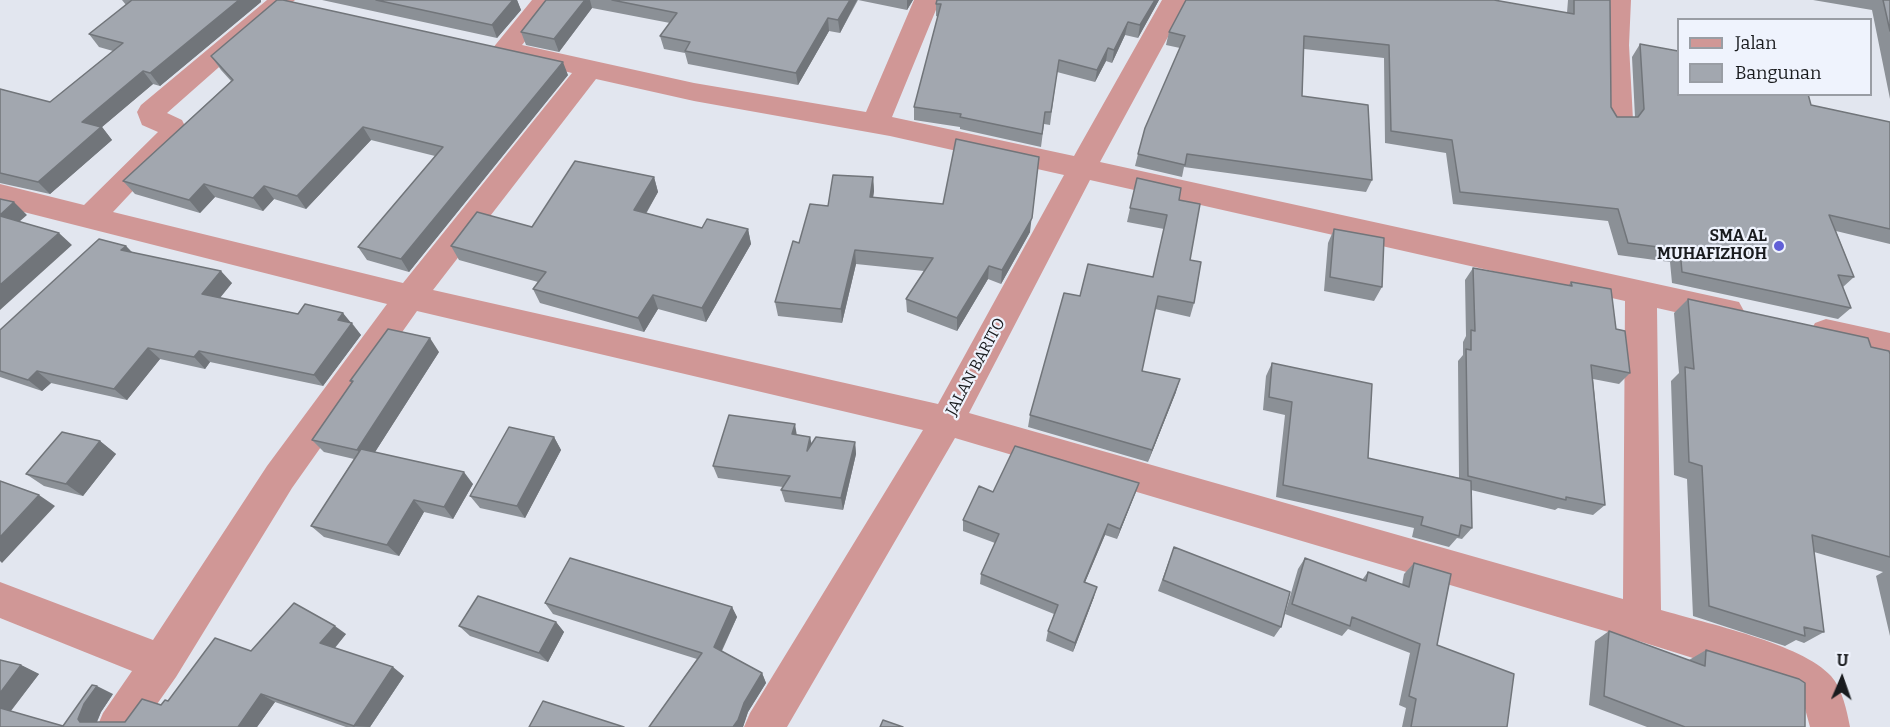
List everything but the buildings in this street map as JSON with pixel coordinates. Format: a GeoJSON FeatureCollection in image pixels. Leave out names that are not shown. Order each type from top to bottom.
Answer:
{"type":"FeatureCollection","features":[{"type":"Feature","properties":{"kind":"street"},"geometry":{"type":"LineString","coordinates":[[546,0],[493,47],[694,92],[875,124],[1082,168],[1753,316]]}},
{"type":"Feature","properties":{"kind":"street"},"geometry":{"type":"LineString","coordinates":[[875,124],[927,0]]}},
{"type":"Feature","properties":{"kind":"street","name":"JALAN BARITO"},"geometry":{"type":"LineString","coordinates":[[764,727],[947,421],[1175,0]]}},
{"type":"Feature","properties":{"kind":"street"},"geometry":{"type":"LineString","coordinates":[[1618,0],[1619,120]]}},
{"type":"Feature","properties":{"kind":"street"},"geometry":{"type":"LineString","coordinates":[[98,231],[174,132],[172,127],[152,118],[151,112],[285,2]]}},
{"type":"Feature","properties":{"kind":"street"},"geometry":{"type":"LineString","coordinates":[[117,727],[162,663],[302,443],[408,297],[590,69]]}},
{"type":"Feature","properties":{"kind":"street"},"geometry":{"type":"LineString","coordinates":[[0,195],[98,231],[408,297],[947,421],[1642,623],[1794,670],[1818,691],[1827,711],[1830,727]]}},
{"type":"Feature","properties":{"kind":"street"},"geometry":{"type":"LineString","coordinates":[[1641,292],[1642,623]]}},
{"type":"Feature","properties":{"kind":"street"},"geometry":{"type":"LineString","coordinates":[[1798,326],[1890,346]]}},
{"type":"Feature","properties":{"kind":"street"},"geometry":{"type":"LineString","coordinates":[[0,600],[162,663]]}},
{"type":"Feature","properties":{"kind":"place","name":"SMA AL MUHAFIZHOH"},"geometry":{"type":"Point","coordinates":[1779,246]}}]}
